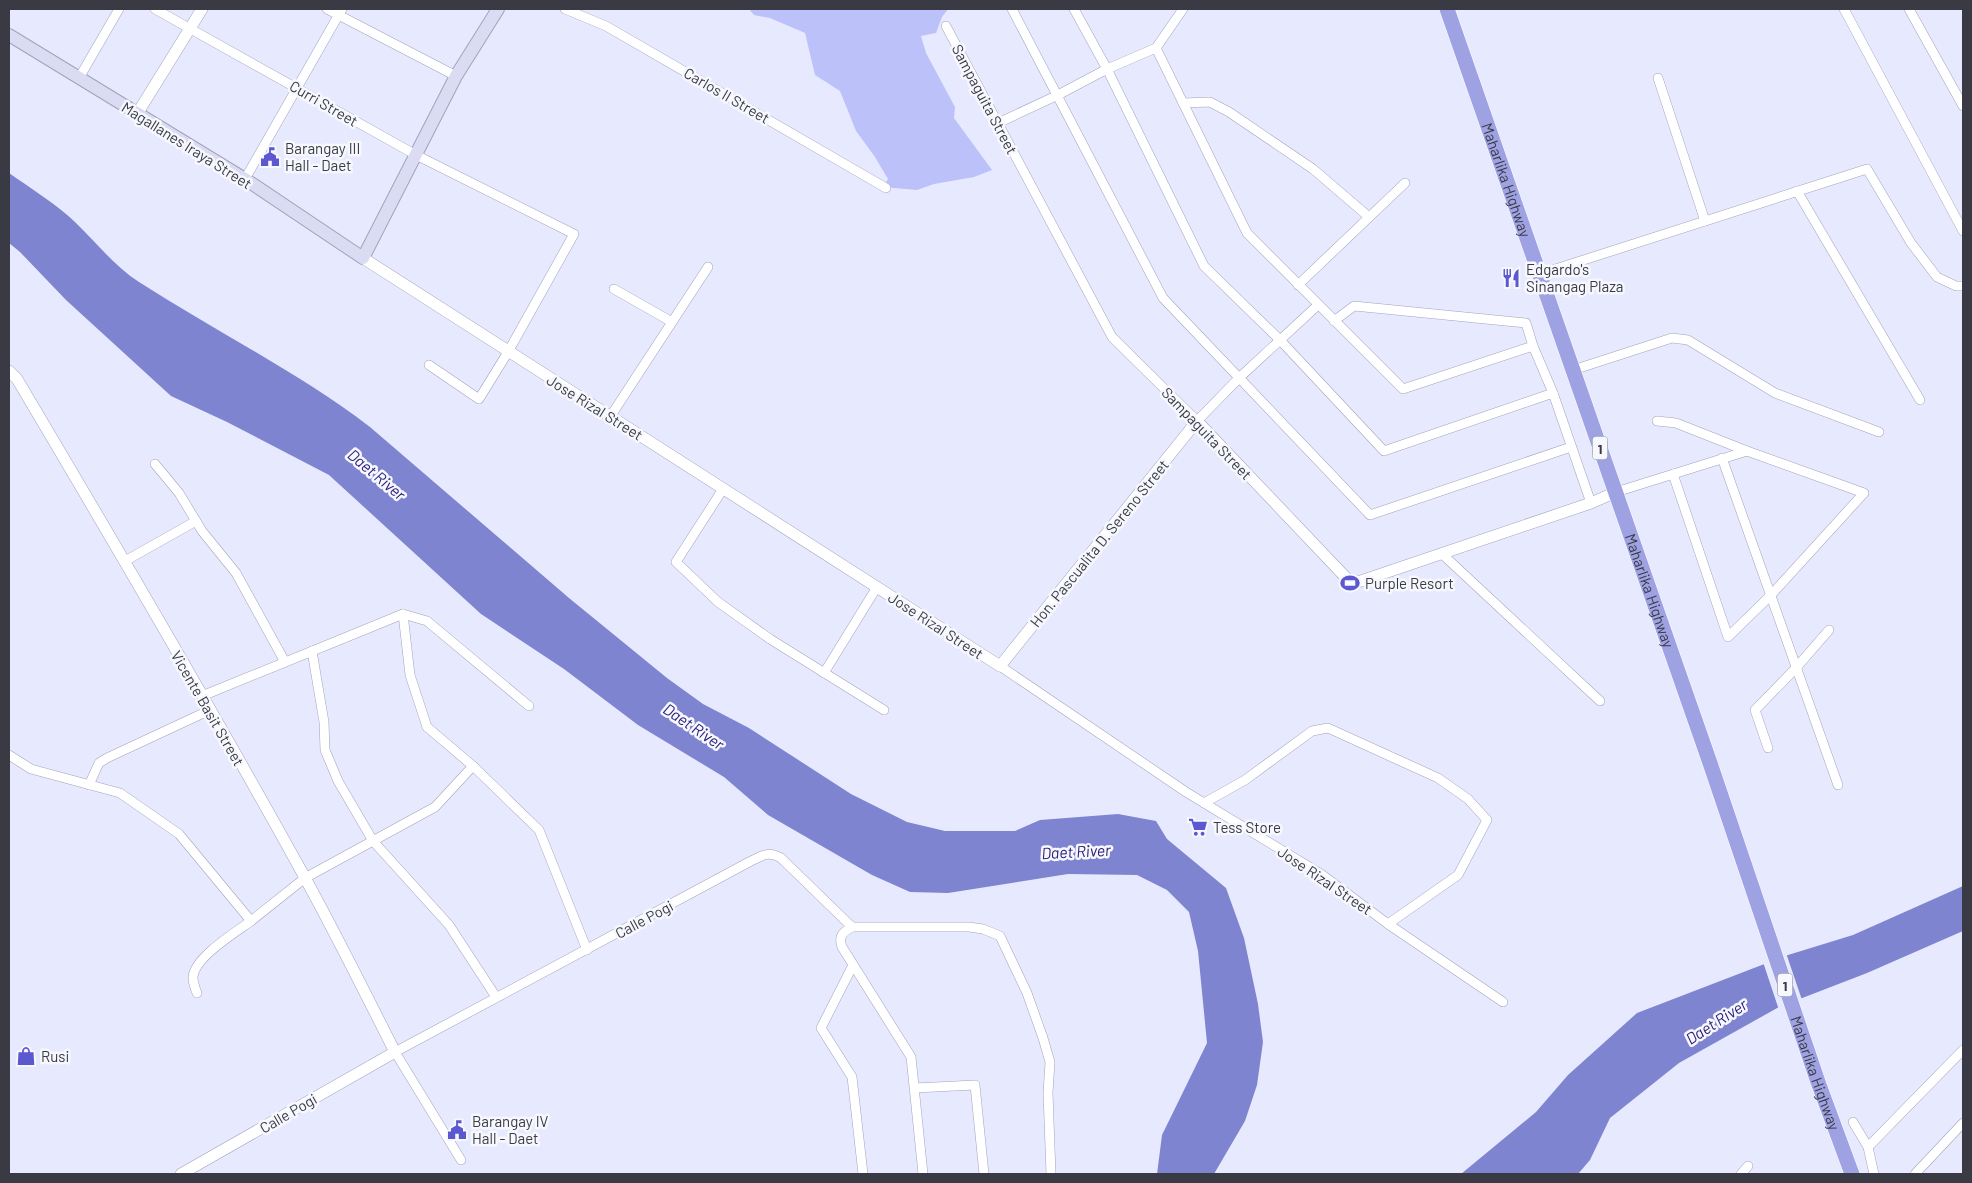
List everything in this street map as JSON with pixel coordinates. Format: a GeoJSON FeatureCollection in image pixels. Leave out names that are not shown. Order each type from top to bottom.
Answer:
{"type":"FeatureCollection","features":[{"type":"Feature","properties":{"kind":"highway","name":"Maharlika Highway"},"geometry":{"type":"LineString","coordinates":[[1447,9],[1616,492],[1818,1082],[1852,1174]]}},
{"type":"Feature","properties":{"kind":"main road"},"geometry":{"type":"LineString","coordinates":[[363,258],[456,76],[498,9]]}},
{"type":"Feature","properties":{"kind":"main road","name":"Magallanes Iraya Street"},"geometry":{"type":"LineString","coordinates":[[9,35],[245,179],[363,258]]}},
{"type":"Feature","properties":{"kind":"street"},"geometry":{"type":"LineString","coordinates":[[79,78],[119,9]]}},
{"type":"Feature","properties":{"kind":"street","name":"Curri Street"},"geometry":{"type":"LineString","coordinates":[[155,9],[416,155],[574,234],[508,352]]}},
{"type":"Feature","properties":{"kind":"street"},"geometry":{"type":"LineString","coordinates":[[137,114],[202,9]]}},
{"type":"Feature","properties":{"kind":"street"},"geometry":{"type":"LineString","coordinates":[[327,9],[340,12],[456,76]]}},
{"type":"Feature","properties":{"kind":"street","name":"Carlos II Street"},"geometry":{"type":"LineString","coordinates":[[565,9],[606,26],[886,188]]}},
{"type":"Feature","properties":{"kind":"street"},"geometry":{"type":"LineString","coordinates":[[1012,9],[1163,298],[1370,515],[1571,447]]}},
{"type":"Feature","properties":{"kind":"street"},"geometry":{"type":"LineString","coordinates":[[1074,9],[1108,68],[1204,266],[1280,340],[1384,451],[1553,393]]}},
{"type":"Feature","properties":{"kind":"street"},"geometry":{"type":"LineString","coordinates":[[998,123],[1058,95],[1108,68],[1156,48],[1183,9]]}},
{"type":"Feature","properties":{"kind":"street"},"geometry":{"type":"LineString","coordinates":[[1844,9],[1963,231]]}},
{"type":"Feature","properties":{"kind":"street"},"geometry":{"type":"LineString","coordinates":[[1909,9],[1963,106]]}},
{"type":"Feature","properties":{"kind":"street"},"geometry":{"type":"LineString","coordinates":[[245,179],[340,12]]}},
{"type":"Feature","properties":{"kind":"street","name":"Sampaguita Street"},"geometry":{"type":"LineString","coordinates":[[946,26],[1112,337],[1197,421],[1352,584],[1591,503],[1616,492]]}},
{"type":"Feature","properties":{"kind":"street"},"geometry":{"type":"LineString","coordinates":[[1156,48],[1247,233],[1403,389],[1533,346]]}},
{"type":"Feature","properties":{"kind":"street"},"geometry":{"type":"LineString","coordinates":[[1658,78],[1705,221]]}},
{"type":"Feature","properties":{"kind":"street"},"geometry":{"type":"LineString","coordinates":[[1183,103],[1210,102],[1229,112],[1313,169],[1369,217]]}},
{"type":"Feature","properties":{"kind":"street"},"geometry":{"type":"LineString","coordinates":[[1540,274],[1867,169],[1911,243],[1937,277],[1956,286],[1963,286]]}},
{"type":"Feature","properties":{"kind":"street"},"geometry":{"type":"LineString","coordinates":[[1298,285],[1405,183]]}},
{"type":"Feature","properties":{"kind":"street"},"geometry":{"type":"LineString","coordinates":[[1797,191],[1920,400]]}},
{"type":"Feature","properties":{"kind":"street","name":"Jose Rizal Street"},"geometry":{"type":"LineString","coordinates":[[363,258],[1000,666],[1204,803],[1321,874],[1388,924],[1503,1002]]}},
{"type":"Feature","properties":{"kind":"street"},"geometry":{"type":"LineString","coordinates":[[610,417],[708,268]]}},
{"type":"Feature","properties":{"kind":"street"},"geometry":{"type":"LineString","coordinates":[[614,289],[672,322]]}},
{"type":"Feature","properties":{"kind":"street"},"geometry":{"type":"LineString","coordinates":[[1197,421],[1240,377],[1318,305]]}},
{"type":"Feature","properties":{"kind":"street"},"geometry":{"type":"LineString","coordinates":[[1334,321],[1354,306],[1526,323],[1533,346],[1553,393],[1591,503]]}},
{"type":"Feature","properties":{"kind":"street"},"geometry":{"type":"LineString","coordinates":[[1573,370],[1672,338],[1688,340],[1775,394],[1879,432]]}},
{"type":"Feature","properties":{"kind":"street"},"geometry":{"type":"LineString","coordinates":[[429,365],[479,398],[508,352]]}},
{"type":"Feature","properties":{"kind":"street","name":"Vicente Basit Street"},"geometry":{"type":"LineString","coordinates":[[9,371],[17,379],[125,561],[210,710],[304,878],[395,1052]]}},
{"type":"Feature","properties":{"kind":"street"},"geometry":{"type":"LineString","coordinates":[[1657,420],[1676,423],[1864,493],[1771,595],[1728,637],[1673,474]]}},
{"type":"Feature","properties":{"kind":"street","name":"Hon. Pascualita D. Sereno Street"},"geometry":{"type":"LineString","coordinates":[[1000,666],[1197,421]]}},
{"type":"Feature","properties":{"kind":"street"},"geometry":{"type":"LineString","coordinates":[[1616,492],[1747,451]]}},
{"type":"Feature","properties":{"kind":"street"},"geometry":{"type":"LineString","coordinates":[[1722,458],[1838,785]]}},
{"type":"Feature","properties":{"kind":"street"},"geometry":{"type":"LineString","coordinates":[[156,464],[236,573],[285,662]]}},
{"type":"Feature","properties":{"kind":"street"},"geometry":{"type":"LineString","coordinates":[[723,489],[676,562],[718,602],[770,639],[884,710]]}},
{"type":"Feature","properties":{"kind":"street"},"geometry":{"type":"LineString","coordinates":[[125,561],[196,521]]}},
{"type":"Feature","properties":{"kind":"street"},"geometry":{"type":"LineString","coordinates":[[1441,553],[1600,701]]}},
{"type":"Feature","properties":{"kind":"street"},"geometry":{"type":"LineString","coordinates":[[824,673],[878,587]]}},
{"type":"Feature","properties":{"kind":"street"},"geometry":{"type":"LineString","coordinates":[[202,696],[404,614],[427,621],[529,706]]}},
{"type":"Feature","properties":{"kind":"street"},"geometry":{"type":"LineString","coordinates":[[404,614],[410,675],[426,727],[473,766],[540,830],[587,950]]}},
{"type":"Feature","properties":{"kind":"street"},"geometry":{"type":"LineString","coordinates":[[1768,748],[1755,710],[1796,668],[1829,630]]}},
{"type":"Feature","properties":{"kind":"street"},"geometry":{"type":"LineString","coordinates":[[312,651],[324,722],[325,750],[338,781],[373,841],[449,925],[496,997]]}},
{"type":"Feature","properties":{"kind":"street"},"geometry":{"type":"LineString","coordinates":[[89,785],[99,763],[107,758],[210,710]]}},
{"type":"Feature","properties":{"kind":"street"},"geometry":{"type":"LineString","coordinates":[[1204,803],[1245,780],[1312,731],[1328,728],[1438,778],[1468,799],[1487,820],[1458,875],[1388,924]]}},
{"type":"Feature","properties":{"kind":"street"},"geometry":{"type":"LineString","coordinates":[[9,755],[32,769],[120,793],[179,834],[251,921]]}},
{"type":"Feature","properties":{"kind":"street"},"geometry":{"type":"LineString","coordinates":[[197,993],[192,979],[194,973],[200,962],[220,943],[251,921],[304,878],[435,807],[473,766]]}},
{"type":"Feature","properties":{"kind":"street","name":"Calle Pogi"},"geometry":{"type":"LineString","coordinates":[[181,1174],[395,1052],[765,854],[773,854],[781,858],[852,927]]}},
{"type":"Feature","properties":{"kind":"street"},"geometry":{"type":"LineString","coordinates":[[923,1174],[910,1056],[842,947],[840,939],[843,931],[852,927],[969,927],[983,929],[1000,936],[1027,993],[1050,1062],[1048,1093],[1051,1174]]}},
{"type":"Feature","properties":{"kind":"street"},"geometry":{"type":"LineString","coordinates":[[853,965],[821,1028],[852,1076],[863,1174]]}},
{"type":"Feature","properties":{"kind":"street"},"geometry":{"type":"LineString","coordinates":[[1868,1147],[1963,1050]]}},
{"type":"Feature","properties":{"kind":"street"},"geometry":{"type":"LineString","coordinates":[[395,1052],[461,1160]]}},
{"type":"Feature","properties":{"kind":"street"},"geometry":{"type":"LineString","coordinates":[[915,1088],[975,1085],[984,1174]]}},
{"type":"Feature","properties":{"kind":"street"},"geometry":{"type":"LineString","coordinates":[[1853,1122],[1868,1147],[1874,1174]]}},
{"type":"Feature","properties":{"kind":"street"},"geometry":{"type":"LineString","coordinates":[[1915,1174],[1963,1123]]}},
{"type":"Feature","properties":{"kind":"street"},"geometry":{"type":"LineString","coordinates":[[1742,1174],[1748,1166]]}},
{"type":"Feature","properties":{"kind":"shaded area"},"geometry":{"type":"Polygon","coordinates":[[[749,9],[948,9],[942,17],[936,33],[921,36],[926,53],[955,107],[954,118],[992,170],[974,177],[934,184],[917,190],[883,187],[888,179],[856,131],[840,91],[815,75],[805,33],[770,18],[754,15],[749,9]]]}},
{"type":"Feature","properties":{"kind":"water","name":"Daet River"},"geometry":{"type":"Polygon","coordinates":[[[9,173],[69,216],[130,276],[314,388],[370,427],[569,598],[667,678],[703,704],[749,728],[851,794],[907,822],[945,831],[1015,831],[1040,820],[1118,814],[1156,821],[1167,839],[1226,888],[1244,938],[1258,1004],[1263,1042],[1257,1085],[1245,1121],[1214,1174],[1157,1174],[1162,1135],[1207,1043],[1198,951],[1189,912],[1167,890],[1137,875],[1068,874],[948,893],[910,892],[872,875],[768,815],[724,777],[638,725],[564,669],[481,614],[329,475],[227,422],[171,396],[66,300],[9,243],[9,173]]]}},
{"type":"Feature","properties":{"kind":"water","name":"Daet River"},"geometry":{"type":"Polygon","coordinates":[[[1963,886],[1963,931],[1867,973],[1779,1007],[1679,1063],[1610,1118],[1590,1160],[1578,1174],[1461,1174],[1536,1112],[1568,1075],[1637,1013],[1788,955],[1853,935],[1963,886]]]}},
{"type":"Feature","properties":{"kind":"pier"},"geometry":{"type":"Polygon","coordinates":[[[1786,953],[1802,1000],[1779,1010],[1763,962],[1786,953]]]}},
{"type":"Feature","properties":{"kind":"place","name":"Barangay III Hall - Daet"},"geometry":{"type":"Point","coordinates":[270,157]}},
{"type":"Feature","properties":{"kind":"place","name":"Edgardo's Sinangag Plaza"},"geometry":{"type":"Point","coordinates":[1511,278]}},
{"type":"Feature","properties":{"kind":"place","name":"Purple Resort"},"geometry":{"type":"Point","coordinates":[1350,583]}},
{"type":"Feature","properties":{"kind":"place","name":"Tess Store"},"geometry":{"type":"Point","coordinates":[1198,827]}},
{"type":"Feature","properties":{"kind":"place","name":"Rusi"},"geometry":{"type":"Point","coordinates":[26,1056]}},
{"type":"Feature","properties":{"kind":"place","name":"Barangay IV Hall - Daet"},"geometry":{"type":"Point","coordinates":[457,1130]}}]}
